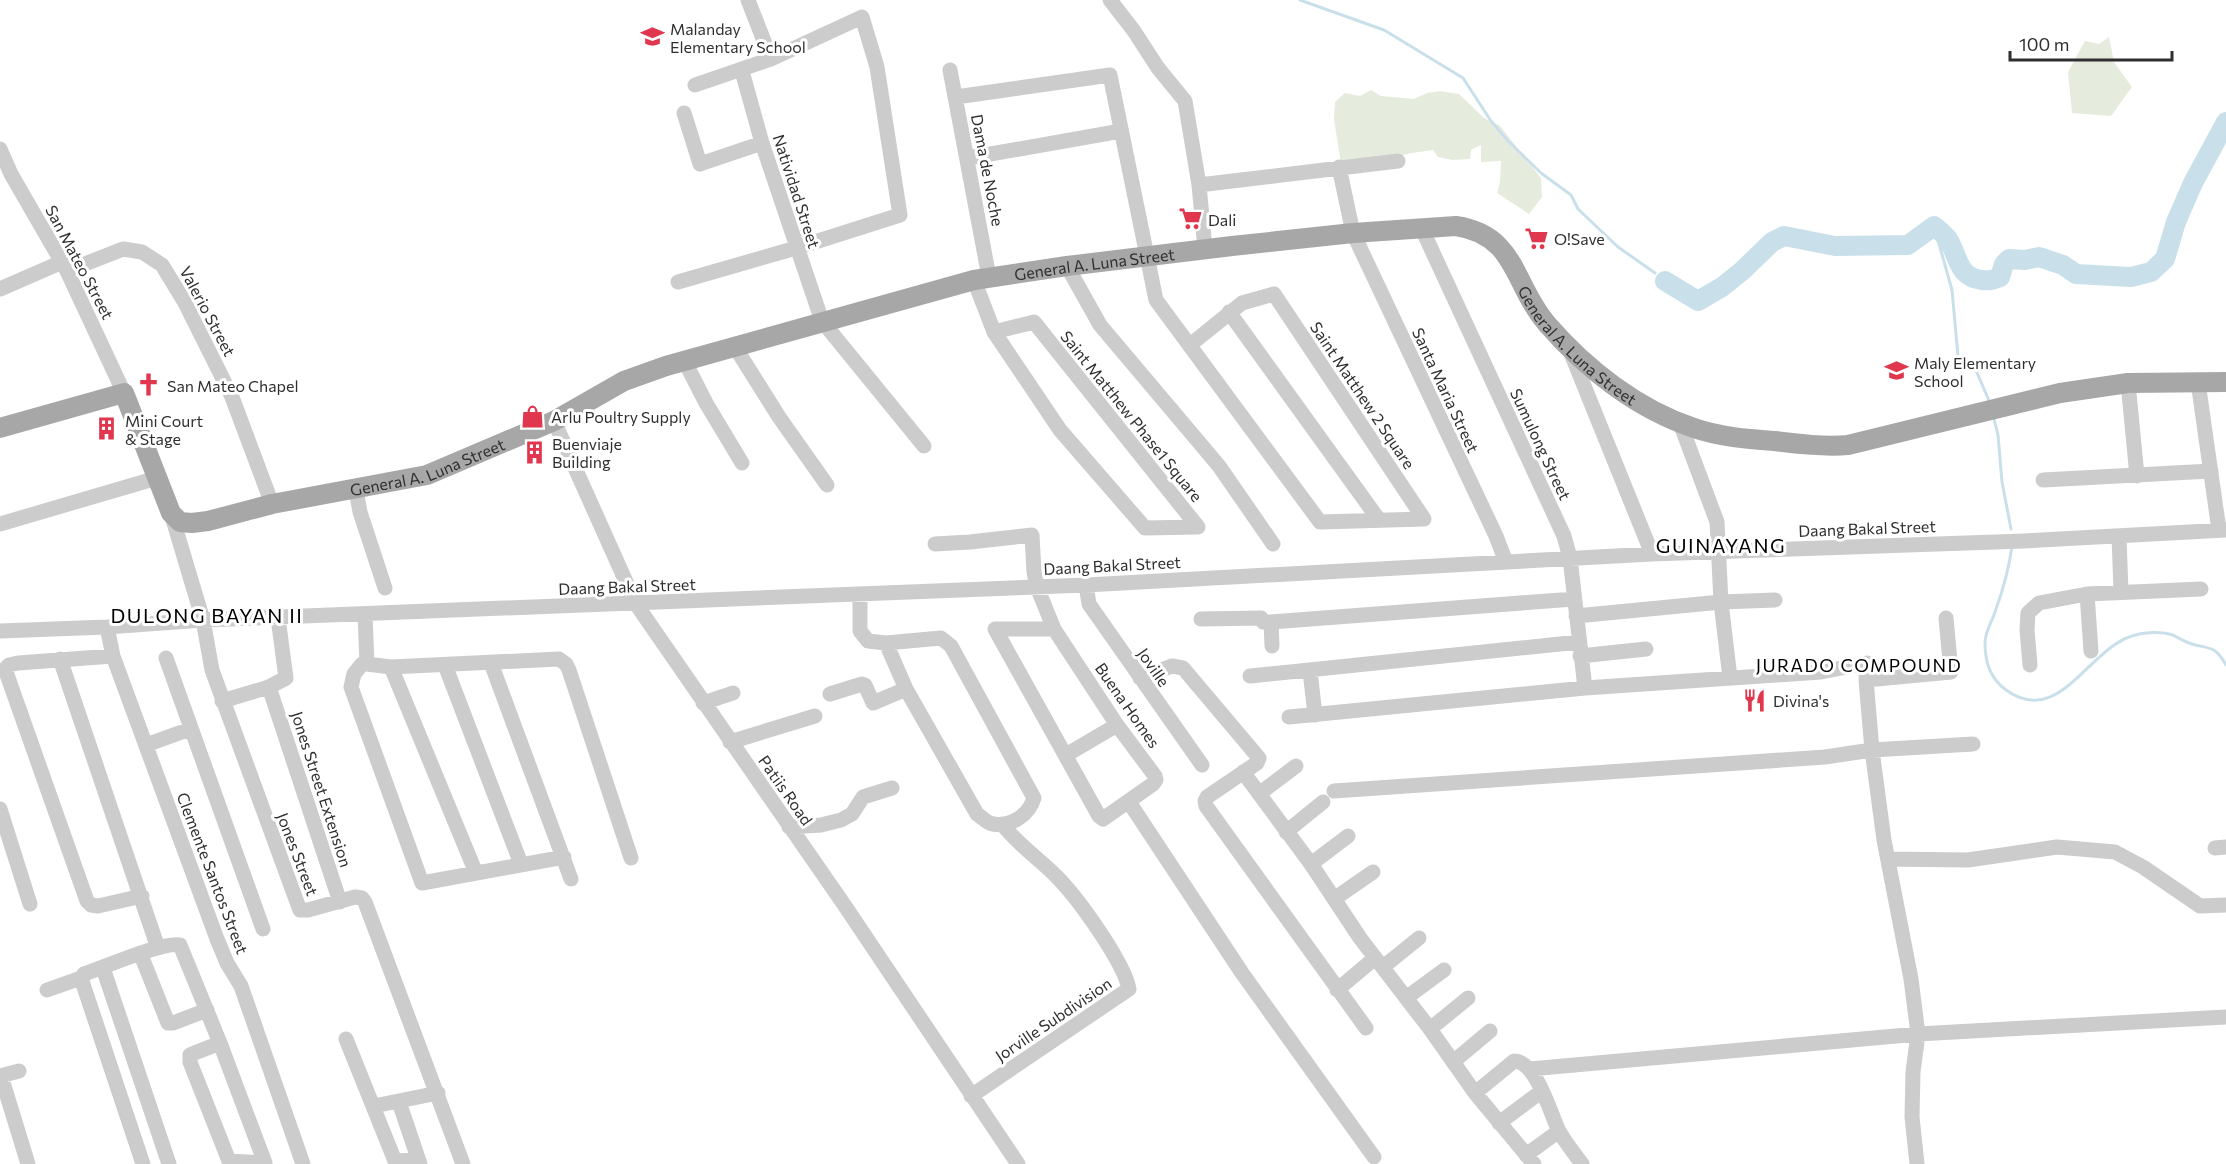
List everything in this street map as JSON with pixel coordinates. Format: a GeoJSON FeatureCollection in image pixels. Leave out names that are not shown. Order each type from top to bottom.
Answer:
{"type":"FeatureCollection","features":[{"type":"Feature","properties":{"kind":"main road","name":"General A. Luna Street"},"geometry":{"type":"LineString","coordinates":[[171,513],[180,522],[208,521],[272,504],[427,475],[554,421],[624,381],[684,360],[982,279],[1205,249],[1353,233],[1456,226],[1486,234],[1497,243],[1545,323],[1608,382],[1637,401],[1680,423],[1706,431],[1739,437],[1834,446],[1876,440],[2060,393],[2128,383],[2226,382]]}},
{"type":"Feature","properties":{"kind":"main road"},"geometry":{"type":"LineString","coordinates":[[0,428],[124,393],[171,513]]}},
{"type":"Feature","properties":{"kind":"street"},"geometry":{"type":"LineString","coordinates":[[748,0],[771,59]]}},
{"type":"Feature","properties":{"kind":"street"},"geometry":{"type":"LineString","coordinates":[[1110,0],[1158,68],[1185,101],[1199,185],[1205,249]]}},
{"type":"Feature","properties":{"kind":"street"},"geometry":{"type":"LineString","coordinates":[[678,282],[900,215],[877,66],[862,17],[771,59],[695,85]]}},
{"type":"Feature","properties":{"kind":"street","name":"Dama de Noche"},"geometry":{"type":"LineString","coordinates":[[950,70],[968,158],[982,279]]}},
{"type":"Feature","properties":{"kind":"street","name":"Natividad Street"},"geometry":{"type":"LineString","coordinates":[[741,71],[796,248],[822,321],[924,446]]}},
{"type":"Feature","properties":{"kind":"street","name":"Saint Matthew 2 Square"},"geometry":{"type":"LineString","coordinates":[[956,97],[1110,75],[1156,300],[1320,522],[1424,519],[1274,294],[1242,303],[1190,345]]}},
{"type":"Feature","properties":{"kind":"street"},"geometry":{"type":"LineString","coordinates":[[684,113],[700,164],[762,142]]}},
{"type":"Feature","properties":{"kind":"street"},"geometry":{"type":"LineString","coordinates":[[968,158],[1121,131]]}},
{"type":"Feature","properties":{"kind":"street","name":"San Mateo Street"},"geometry":{"type":"LineString","coordinates":[[0,149],[6,176],[64,267],[124,393]]}},
{"type":"Feature","properties":{"kind":"street"},"geometry":{"type":"LineString","coordinates":[[1199,185],[1398,161]]}},
{"type":"Feature","properties":{"kind":"street","name":"Santa Maria Street"},"geometry":{"type":"LineString","coordinates":[[1340,167],[1353,233],[1496,536],[1506,562]]}},
{"type":"Feature","properties":{"kind":"street","name":"Sumulong Street"},"geometry":{"type":"LineString","coordinates":[[1422,229],[1564,536],[1570,558],[1585,688]]}},
{"type":"Feature","properties":{"kind":"street","name":"Valerio Street"},"geometry":{"type":"LineString","coordinates":[[0,289],[123,249],[142,252],[162,265],[184,301],[232,397],[272,504]]}},
{"type":"Feature","properties":{"kind":"street"},"geometry":{"type":"LineString","coordinates":[[1067,266],[1100,325],[1219,465],[1273,544]]}},
{"type":"Feature","properties":{"kind":"street","name":"Saint Matthew Phase1 Square"},"geometry":{"type":"LineString","coordinates":[[982,279],[994,332],[1060,430],[1144,528],[1198,527],[1034,322],[994,332]]}},
{"type":"Feature","properties":{"kind":"street"},"geometry":{"type":"LineString","coordinates":[[1229,312],[1379,520]]}},
{"type":"Feature","properties":{"kind":"street"},"geometry":{"type":"LineString","coordinates":[[735,347],[779,417],[827,485]]}},
{"type":"Feature","properties":{"kind":"street"},"geometry":{"type":"LineString","coordinates":[[1569,347],[1652,554]]}},
{"type":"Feature","properties":{"kind":"street"},"geometry":{"type":"LineString","coordinates":[[684,360],[705,403],[742,463]]}},
{"type":"Feature","properties":{"kind":"street"},"geometry":{"type":"LineString","coordinates":[[2198,382],[2211,471],[2223,530]]}},
{"type":"Feature","properties":{"kind":"street"},"geometry":{"type":"LineString","coordinates":[[2128,383],[2137,476]]}},
{"type":"Feature","properties":{"kind":"street","name":"Patiis Road"},"geometry":{"type":"LineString","coordinates":[[554,421],[636,604],[845,906],[1018,1164]]}},
{"type":"Feature","properties":{"kind":"street"},"geometry":{"type":"LineString","coordinates":[[1680,423],[1717,522],[1721,602],[1730,678]]}},
{"type":"Feature","properties":{"kind":"street"},"geometry":{"type":"LineString","coordinates":[[2043,480],[2211,471]]}},
{"type":"Feature","properties":{"kind":"street"},"geometry":{"type":"LineString","coordinates":[[0,524],[157,478]]}},
{"type":"Feature","properties":{"kind":"street"},"geometry":{"type":"LineString","coordinates":[[356,489],[360,512],[385,588]]}},
{"type":"Feature","properties":{"kind":"street","name":"Jones Street"},"geometry":{"type":"LineString","coordinates":[[171,513],[203,620],[212,670],[222,701],[300,910],[308,910],[356,897],[362,898],[365,902],[463,1164]]}},
{"type":"Feature","properties":{"kind":"street","name":"Daang Bakal Street"},"geometry":{"type":"LineString","coordinates":[[0,631],[203,620],[1086,585],[1652,554],[2017,541],[2223,530]]}},
{"type":"Feature","properties":{"kind":"street","name":"Buena Homes"},"geometry":{"type":"LineString","coordinates":[[935,544],[1032,535],[1037,587],[1054,629],[1156,780],[1103,819],[1099,816],[1066,755]]}},
{"type":"Feature","properties":{"kind":"street"},"geometry":{"type":"LineString","coordinates":[[2119,536],[2121,592]]}},
{"type":"Feature","properties":{"kind":"street","name":"Joville"},"geometry":{"type":"LineString","coordinates":[[1086,585],[1089,604],[1202,765]]}},
{"type":"Feature","properties":{"kind":"street"},"geometry":{"type":"LineString","coordinates":[[2030,665],[2026,630],[2028,613],[2038,603],[2087,594],[2201,589]]}},
{"type":"Feature","properties":{"kind":"street"},"geometry":{"type":"LineString","coordinates":[[860,594],[860,631],[868,641],[886,643],[941,638],[955,652],[1034,798],[1031,809],[1022,817],[1002,824],[991,824],[977,814],[906,689],[886,643]]}},
{"type":"Feature","properties":{"kind":"street"},"geometry":{"type":"LineString","coordinates":[[2087,594],[2091,651]]}},
{"type":"Feature","properties":{"kind":"street"},"geometry":{"type":"LineString","coordinates":[[1201,619],[1261,618],[1263,622],[1271,622],[1574,599]]}},
{"type":"Feature","properties":{"kind":"street"},"geometry":{"type":"LineString","coordinates":[[1576,616],[1721,602],[1774,600]]}},
{"type":"Feature","properties":{"kind":"street"},"geometry":{"type":"LineString","coordinates":[[365,614],[367,663]]}},
{"type":"Feature","properties":{"kind":"street"},"geometry":{"type":"LineString","coordinates":[[222,701],[269,687],[284,680],[286,675],[278,618]]}},
{"type":"Feature","properties":{"kind":"street"},"geometry":{"type":"LineString","coordinates":[[1866,680],[1951,672],[1946,618]]}},
{"type":"Feature","properties":{"kind":"street"},"geometry":{"type":"LineString","coordinates":[[1271,622],[1272,646]]}},
{"type":"Feature","properties":{"kind":"street","name":"Clemente Santos Street"},"geometry":{"type":"LineString","coordinates":[[107,627],[112,656],[217,939],[227,963],[241,986],[303,1164]]}},
{"type":"Feature","properties":{"kind":"street"},"geometry":{"type":"LineString","coordinates":[[1054,629],[995,629],[1066,755],[1117,724]]}},
{"type":"Feature","properties":{"kind":"street"},"geometry":{"type":"LineString","coordinates":[[1250,676],[1580,649],[1646,649]]}},
{"type":"Feature","properties":{"kind":"street"},"geometry":{"type":"LineString","coordinates":[[112,656],[18,663],[9,665],[5,669],[87,901],[91,905],[98,906],[142,896]]}},
{"type":"Feature","properties":{"kind":"street"},"geometry":{"type":"LineString","coordinates":[[166,658],[262,929]]}},
{"type":"Feature","properties":{"kind":"street"},"geometry":{"type":"LineString","coordinates":[[60,659],[158,948]]}},
{"type":"Feature","properties":{"kind":"street"},"geometry":{"type":"LineString","coordinates":[[564,857],[422,883],[351,687],[354,674],[362,664],[392,667],[559,659],[566,664],[631,858]]}},
{"type":"Feature","properties":{"kind":"street"},"geometry":{"type":"LineString","coordinates":[[491,663],[571,879]]}},
{"type":"Feature","properties":{"kind":"street"},"geometry":{"type":"LineString","coordinates":[[1289,717],[1585,688],[1821,672],[1867,663],[1866,680],[1872,750],[1888,859],[1911,979],[1918,1034],[1913,1072],[1912,1117],[1917,1164]]}},
{"type":"Feature","properties":{"kind":"street"},"geometry":{"type":"LineString","coordinates":[[446,665],[521,864]]}},
{"type":"Feature","properties":{"kind":"street"},"geometry":{"type":"LineString","coordinates":[[1140,678],[1172,666],[1187,671],[1259,758],[1257,763],[1207,797],[1206,806],[1366,1028]]}},
{"type":"Feature","properties":{"kind":"street"},"geometry":{"type":"LineString","coordinates":[[392,667],[476,873]]}},
{"type":"Feature","properties":{"kind":"street"},"geometry":{"type":"LineString","coordinates":[[1310,671],[1315,715]]}},
{"type":"Feature","properties":{"kind":"street"},"geometry":{"type":"LineString","coordinates":[[830,694],[862,684],[865,685],[873,704],[906,689]]}},
{"type":"Feature","properties":{"kind":"street","name":"Jones Street Extension"},"geometry":{"type":"LineString","coordinates":[[269,687],[340,902]]}},
{"type":"Feature","properties":{"kind":"street"},"geometry":{"type":"LineString","coordinates":[[704,703],[733,693]]}},
{"type":"Feature","properties":{"kind":"street"},"geometry":{"type":"LineString","coordinates":[[730,742],[815,716]]}},
{"type":"Feature","properties":{"kind":"street"},"geometry":{"type":"LineString","coordinates":[[146,745],[190,729]]}},
{"type":"Feature","properties":{"kind":"street"},"geometry":{"type":"LineString","coordinates":[[1334,790],[1825,757],[1872,750],[1973,744]]}},
{"type":"Feature","properties":{"kind":"street"},"geometry":{"type":"LineString","coordinates":[[1258,794],[1296,766]]}},
{"type":"Feature","properties":{"kind":"street"},"geometry":{"type":"LineString","coordinates":[[1244,772],[1475,1093],[1530,1160],[1559,1131]]}},
{"type":"Feature","properties":{"kind":"street"},"geometry":{"type":"LineString","coordinates":[[789,827],[821,825],[841,820],[852,814],[863,797],[892,788]]}},
{"type":"Feature","properties":{"kind":"street"},"geometry":{"type":"LineString","coordinates":[[1129,802],[1242,973],[1374,1157]]}},
{"type":"Feature","properties":{"kind":"street"},"geometry":{"type":"LineString","coordinates":[[1286,832],[1323,802]]}},
{"type":"Feature","properties":{"kind":"street"},"geometry":{"type":"LineString","coordinates":[[0,810],[30,904]]}},
{"type":"Feature","properties":{"kind":"street","name":"Jorville Subdivision"},"geometry":{"type":"LineString","coordinates":[[971,1096],[1129,989],[1122,968],[1080,905],[1059,878],[1024,849],[1002,824]]}},
{"type":"Feature","properties":{"kind":"street"},"geometry":{"type":"LineString","coordinates":[[1311,864],[1348,836]]}},
{"type":"Feature","properties":{"kind":"street"},"geometry":{"type":"LineString","coordinates":[[1888,859],[1968,860],[2057,847],[2115,852],[2143,867],[2200,906],[2226,904]]}},
{"type":"Feature","properties":{"kind":"street"},"geometry":{"type":"LineString","coordinates":[[1334,899],[1373,872]]}},
{"type":"Feature","properties":{"kind":"street"},"geometry":{"type":"LineString","coordinates":[[1338,990],[1419,938]]}},
{"type":"Feature","properties":{"kind":"street"},"geometry":{"type":"LineString","coordinates":[[47,990],[81,978],[84,974],[158,948],[180,945],[220,1042],[265,1164],[243,1164],[229,1161],[190,1062],[190,1055],[220,1042]]}},
{"type":"Feature","properties":{"kind":"street"},"geometry":{"type":"LineString","coordinates":[[141,955],[168,1023],[207,1010]]}},
{"type":"Feature","properties":{"kind":"street"},"geometry":{"type":"LineString","coordinates":[[102,968],[169,1164]]}},
{"type":"Feature","properties":{"kind":"street"},"geometry":{"type":"LineString","coordinates":[[1406,998],[1444,970]]}},
{"type":"Feature","properties":{"kind":"street"},"geometry":{"type":"LineString","coordinates":[[81,978],[143,1164]]}},
{"type":"Feature","properties":{"kind":"street"},"geometry":{"type":"LineString","coordinates":[[1430,1029],[1468,998]]}},
{"type":"Feature","properties":{"kind":"street"},"geometry":{"type":"LineString","coordinates":[[1530,1069],[1918,1034],[2226,1017]]}},
{"type":"Feature","properties":{"kind":"street"},"geometry":{"type":"LineString","coordinates":[[1453,1062],[1490,1031]]}},
{"type":"Feature","properties":{"kind":"street"},"geometry":{"type":"LineString","coordinates":[[346,1039],[395,1161],[419,1162],[399,1102]]}},
{"type":"Feature","properties":{"kind":"street"},"geometry":{"type":"LineString","coordinates":[[1475,1093],[1514,1061],[1519,1061],[1530,1069],[1559,1131],[1582,1164]]}},
{"type":"Feature","properties":{"kind":"street"},"geometry":{"type":"LineString","coordinates":[[19,1071],[1,1076],[28,1164]]}},
{"type":"Feature","properties":{"kind":"street"},"geometry":{"type":"LineString","coordinates":[[1499,1123],[1542,1091]]}},
{"type":"Feature","properties":{"kind":"street"},"geometry":{"type":"LineString","coordinates":[[374,1106],[438,1093]]}},
{"type":"Feature","properties":{"kind":"green space"},"geometry":{"type":"Polygon","coordinates":[[[2109,37],[2114,62],[2132,87],[2111,116],[2072,113],[2068,72],[2085,41],[2099,44],[2109,37]]]}},
{"type":"Feature","properties":{"kind":"green space"},"geometry":{"type":"Polygon","coordinates":[[[1371,90],[1381,96],[1414,99],[1427,93],[1440,91],[1459,94],[1484,118],[1500,126],[1541,178],[1542,197],[1529,214],[1497,193],[1501,161],[1481,162],[1481,145],[1471,150],[1470,159],[1453,160],[1438,157],[1433,150],[1341,164],[1334,119],[1335,102],[1345,93],[1360,96],[1371,90]]]}},
{"type":"Feature","properties":{"kind":"waterway"},"geometry":{"type":"LineString","coordinates":[[1300,0],[1384,30],[1463,78],[1491,121],[1508,141],[1541,173],[1571,195],[1578,209],[1618,247],[1655,273]]}},
{"type":"Feature","properties":{"kind":"waterway"},"geometry":{"type":"LineString","coordinates":[[1665,281],[1698,301],[1722,287],[1772,242],[1784,236],[1835,246],[1908,245],[1934,226],[1948,239],[1963,270],[1968,275],[1982,280],[2000,277],[2004,264],[2009,259],[2025,260],[2039,257],[2063,265],[2076,274],[2131,277],[2151,272],[2165,259],[2176,222],[2193,183],[2226,122]]}},
{"type":"Feature","properties":{"kind":"waterway"},"geometry":{"type":"LineString","coordinates":[[1934,226],[1952,290],[1958,356],[1975,368],[1990,403]]}},
{"type":"Feature","properties":{"kind":"waterway"},"geometry":{"type":"LineString","coordinates":[[1993,415],[1998,435],[2002,482],[2011,529]]}},
{"type":"Feature","properties":{"kind":"waterway"},"geometry":{"type":"LineString","coordinates":[[2012,546],[2003,588],[1985,642],[1986,657],[1992,675],[2006,690],[2025,699],[2042,700],[2072,682],[2116,644],[2132,636],[2147,633],[2173,635],[2189,643],[2210,648],[2218,653],[2226,665]]}},
{"type":"Feature","properties":{"kind":"place","name":"Malanday Elementary School"},"geometry":{"type":"Point","coordinates":[652,37]}},
{"type":"Feature","properties":{"kind":"place","name":"Dali"},"geometry":{"type":"Point","coordinates":[1190,219]}},
{"type":"Feature","properties":{"kind":"place","name":"O!Save"},"geometry":{"type":"Point","coordinates":[1536,238]}},
{"type":"Feature","properties":{"kind":"place","name":"Maly Elementary School"},"geometry":{"type":"Point","coordinates":[1896,371]}},
{"type":"Feature","properties":{"kind":"place","name":"San Mateo Chapel"},"geometry":{"type":"Point","coordinates":[149,385]}},
{"type":"Feature","properties":{"kind":"place","name":"Arlu Poultry Supply"},"geometry":{"type":"Point","coordinates":[533,416]}},
{"type":"Feature","properties":{"kind":"place","name":"Mini Court & Stage"},"geometry":{"type":"Point","coordinates":[107,429]}},
{"type":"Feature","properties":{"kind":"place","name":"Buenviaje Building"},"geometry":{"type":"Point","coordinates":[534,452]}},
{"type":"Feature","properties":{"kind":"place","name":"Divina's"},"geometry":{"type":"Point","coordinates":[1755,700]}},
{"type":"Feature","properties":{"kind":"district","name":"GUINAYANG"},"geometry":{"type":"Point","coordinates":[1721,545]}},
{"type":"Feature","properties":{"kind":"district","name":"DULONG BAYAN II"},"geometry":{"type":"Point","coordinates":[207,615]}},
{"type":"Feature","properties":{"kind":"district","name":"JURADO COMPOUND"},"geometry":{"type":"Point","coordinates":[1859,665]}}]}
